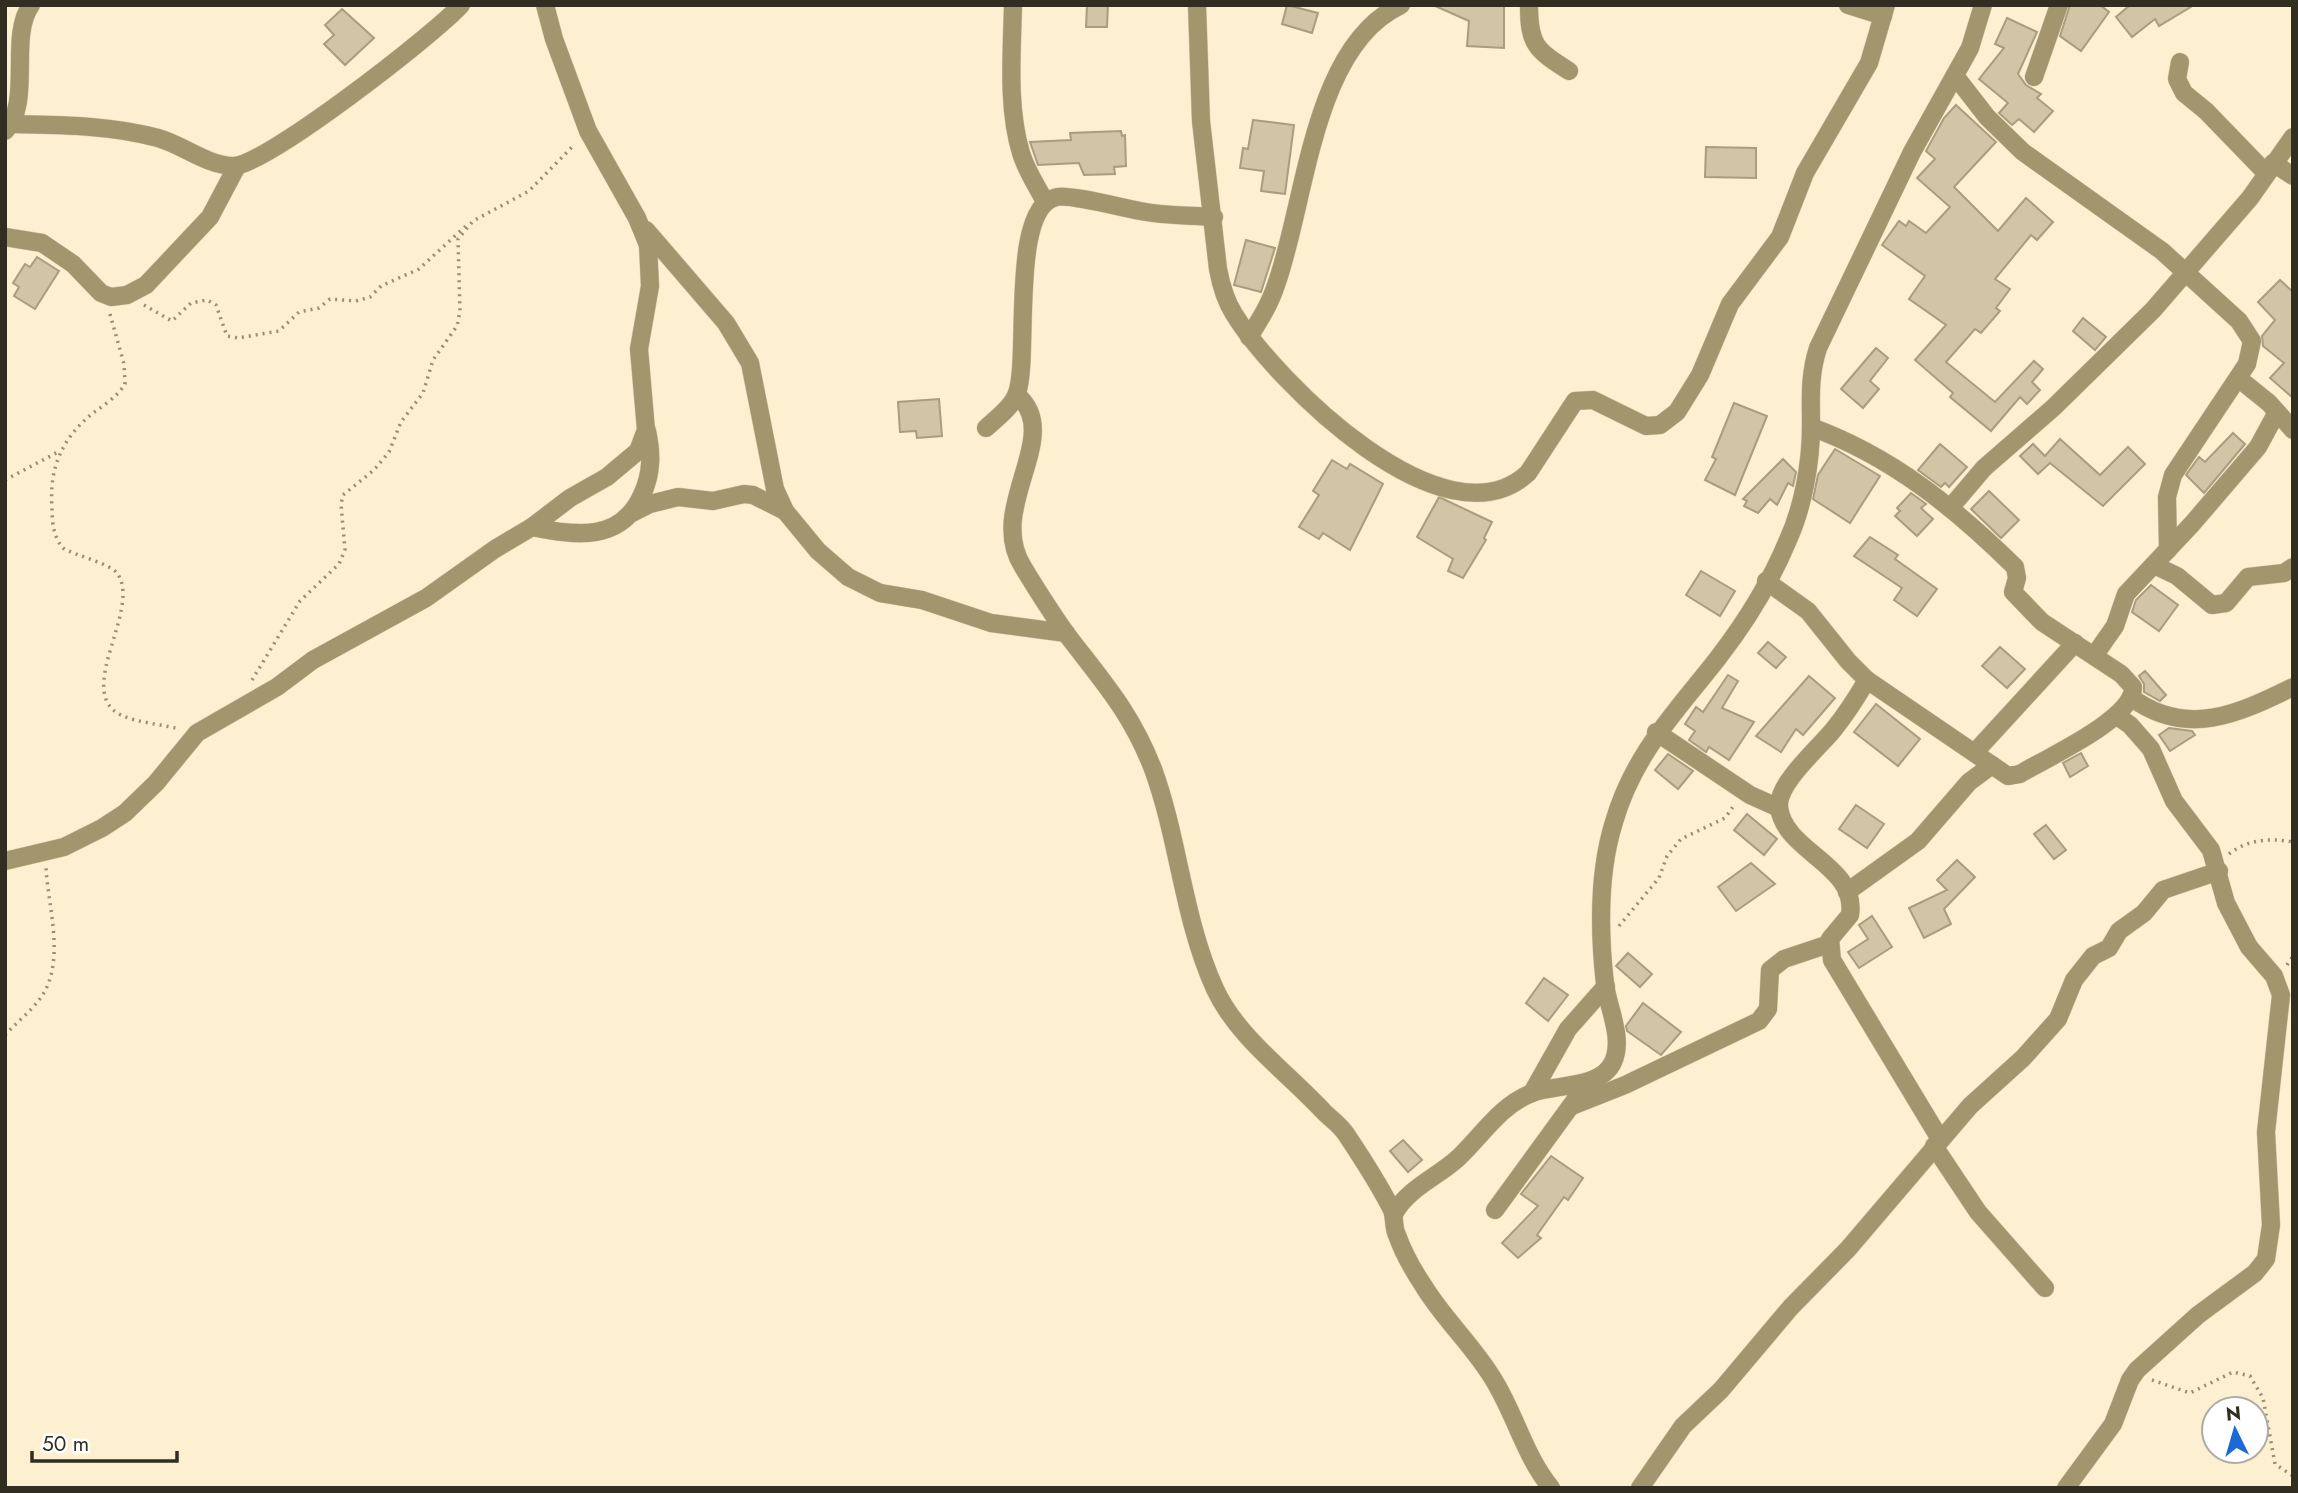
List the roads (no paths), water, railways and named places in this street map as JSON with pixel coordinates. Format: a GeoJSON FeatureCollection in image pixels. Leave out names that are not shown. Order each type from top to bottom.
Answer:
{"type":"FeatureCollection","features":[{"type":"Feature","properties":{"kind":"street"},"geometry":{"type":"LineString","coordinates":[[31,5],[24,17],[13,57],[8,128],[77,125],[150,136],[216,163],[237,166],[259,156],[330,110],[416,47],[461,5]]}},
{"type":"Feature","properties":{"kind":"street"},"geometry":{"type":"LineString","coordinates":[[545,5],[554,39],[588,131],[636,218],[650,261],[650,286],[639,349],[651,458],[649,475],[632,513]]}},
{"type":"Feature","properties":{"kind":"street"},"geometry":{"type":"LineString","coordinates":[[1013,5],[1013,99],[1018,141],[1024,162],[1045,202]]}},
{"type":"Feature","properties":{"kind":"street"},"geometry":{"type":"LineString","coordinates":[[1197,5],[1201,121],[1223,292],[1249,337],[1306,400],[1338,427],[1412,475],[1446,491],[1489,491],[1519,481],[1528,473],[1569,406],[1578,400],[1593,400],[1634,423],[1660,425],[1670,420],[1688,396],[1730,304],[1780,237],[1805,173],[1869,63],[1884,11],[1848,5]]}},
{"type":"Feature","properties":{"kind":"street"},"geometry":{"type":"LineString","coordinates":[[1249,337],[1276,287],[1326,98],[1344,62],[1370,27],[1379,17],[1401,5]]}},
{"type":"Feature","properties":{"kind":"street"},"geometry":{"type":"LineString","coordinates":[[1529,5],[1532,42],[1544,55],[1569,71]]}},
{"type":"Feature","properties":{"kind":"street"},"geometry":{"type":"LineString","coordinates":[[1394,1214],[1403,1202],[1456,1160],[1489,1123],[1532,1093],[1587,1081],[1607,1071],[1616,1051],[1612,1010],[1606,986],[1602,892],[1605,856],[1627,789],[1657,732],[1718,657],[1766,581],[1788,540],[1798,509],[1811,427],[1810,384],[1818,348],[1912,152],[1970,48],[1983,5]]}},
{"type":"Feature","properties":{"kind":"street"},"geometry":{"type":"LineString","coordinates":[[2034,77],[2059,5]]}},
{"type":"Feature","properties":{"kind":"street"},"geometry":{"type":"LineString","coordinates":[[2180,62],[2177,79],[2184,93],[2270,168],[2293,176]]}},
{"type":"Feature","properties":{"kind":"street"},"geometry":{"type":"LineString","coordinates":[[1956,77],[1987,117],[2023,152],[2162,251],[2239,321],[2250,335],[2251,356],[2173,475],[2167,497],[2168,550]]}},
{"type":"Feature","properties":{"kind":"street"},"geometry":{"type":"LineString","coordinates":[[1951,508],[1984,468],[2053,408],[2153,310],[2183,272],[2250,198],[2293,137]]}},
{"type":"Feature","properties":{"kind":"street"},"geometry":{"type":"LineString","coordinates":[[5,237],[42,243],[56,250],[105,295],[128,295],[152,279],[210,217],[237,166]]}},
{"type":"Feature","properties":{"kind":"street"},"geometry":{"type":"LineString","coordinates":[[986,428],[1017,395],[1022,368],[1021,324],[1025,270],[1034,225],[1045,202],[1056,197],[1069,196],[1142,212],[1214,217]]}},
{"type":"Feature","properties":{"kind":"street"},"geometry":{"type":"LineString","coordinates":[[636,218],[726,323],[750,363],[775,489],[785,510],[830,562],[848,577],[880,593],[922,600],[991,623],[1066,633]]}},
{"type":"Feature","properties":{"kind":"street"},"geometry":{"type":"LineString","coordinates":[[2238,378],[2293,430]]}},
{"type":"Feature","properties":{"kind":"street"},"geometry":{"type":"LineString","coordinates":[[1017,395],[1030,409],[1032,430],[1031,452],[1013,504],[1011,539],[1023,567],[1066,633],[1104,679],[1126,713],[1152,767],[1174,834],[1190,911],[1216,990],[1234,1020],[1344,1130],[1394,1214],[1396,1235],[1421,1283],[1446,1320],[1493,1378],[1509,1408],[1527,1454],[1534,1488]]}},
{"type":"Feature","properties":{"kind":"street"},"geometry":{"type":"LineString","coordinates":[[2094,656],[2120,615],[2122,599],[2258,447],[2277,412]]}},
{"type":"Feature","properties":{"kind":"street"},"geometry":{"type":"LineString","coordinates":[[1766,581],[1808,611],[1847,661],[1867,680],[1976,751],[2008,776],[2016,775],[2117,716],[2132,698],[2133,687],[2130,681],[2028,611],[2013,592],[2017,578],[2015,567],[1951,508],[1884,459],[1854,443],[1811,427]]}},
{"type":"Feature","properties":{"kind":"street"},"geometry":{"type":"LineString","coordinates":[[5,861],[74,842],[125,813],[156,783],[197,733],[277,687],[313,660],[426,598],[495,548],[533,527],[570,498],[625,464],[642,444],[646,430]]}},
{"type":"Feature","properties":{"kind":"street"},"geometry":{"type":"LineString","coordinates":[[533,527],[560,533],[596,532],[621,524],[632,513],[650,503],[678,497],[713,501],[744,494],[753,495],[785,510]]}},
{"type":"Feature","properties":{"kind":"street"},"geometry":{"type":"LineString","coordinates":[[2154,565],[2177,576],[2212,606],[2226,603],[2248,577],[2284,573],[2293,567]]}},
{"type":"Feature","properties":{"kind":"street"},"geometry":{"type":"LineString","coordinates":[[1976,751],[2074,643]]}},
{"type":"Feature","properties":{"kind":"street"},"geometry":{"type":"LineString","coordinates":[[1779,808],[1783,790],[1833,731],[1867,680]]}},
{"type":"Feature","properties":{"kind":"street"},"geometry":{"type":"LineString","coordinates":[[2132,698],[2164,717],[2186,720],[2241,711],[2293,687]]}},
{"type":"Feature","properties":{"kind":"street"},"geometry":{"type":"LineString","coordinates":[[2066,1488],[2113,1424],[2134,1375],[2198,1315],[2255,1273],[2268,1253],[2271,1225],[2266,1132],[2281,995],[2274,976],[2249,947],[2227,903],[2218,868],[2203,838],[2171,795],[2151,749],[2138,733],[2117,716]]}},
{"type":"Feature","properties":{"kind":"street"},"geometry":{"type":"LineString","coordinates":[[1572,1106],[1625,1085],[1759,1021],[1768,1010],[1770,970],[1784,959],[1829,944],[1850,915],[1847,892],[1828,866],[1788,827],[1779,808],[1744,790],[1657,732]]}},
{"type":"Feature","properties":{"kind":"street"},"geometry":{"type":"LineString","coordinates":[[1847,892],[1918,841],[1969,782],[1992,765]]}},
{"type":"Feature","properties":{"kind":"street"},"geometry":{"type":"LineString","coordinates":[[1640,1488],[1683,1426],[1721,1390],[1791,1307],[1848,1249],[1937,1142],[2058,1019],[2071,986],[2091,959],[2109,948],[2119,931],[2144,913],[2158,893],[2218,868]]}},
{"type":"Feature","properties":{"kind":"street"},"geometry":{"type":"LineString","coordinates":[[1829,944],[1832,960],[1978,1212],[2045,1288]]}},
{"type":"Feature","properties":{"kind":"street"},"geometry":{"type":"LineString","coordinates":[[1532,1093],[1568,1029],[1606,986]]}},
{"type":"Feature","properties":{"kind":"street"},"geometry":{"type":"LineString","coordinates":[[1495,1210],[1572,1106],[1587,1081]]}},
{"type":"Feature","properties":{"kind":"street"},"geometry":{"type":"LineString","coordinates":[[1527,1454],[1552,1488]]}}]}
